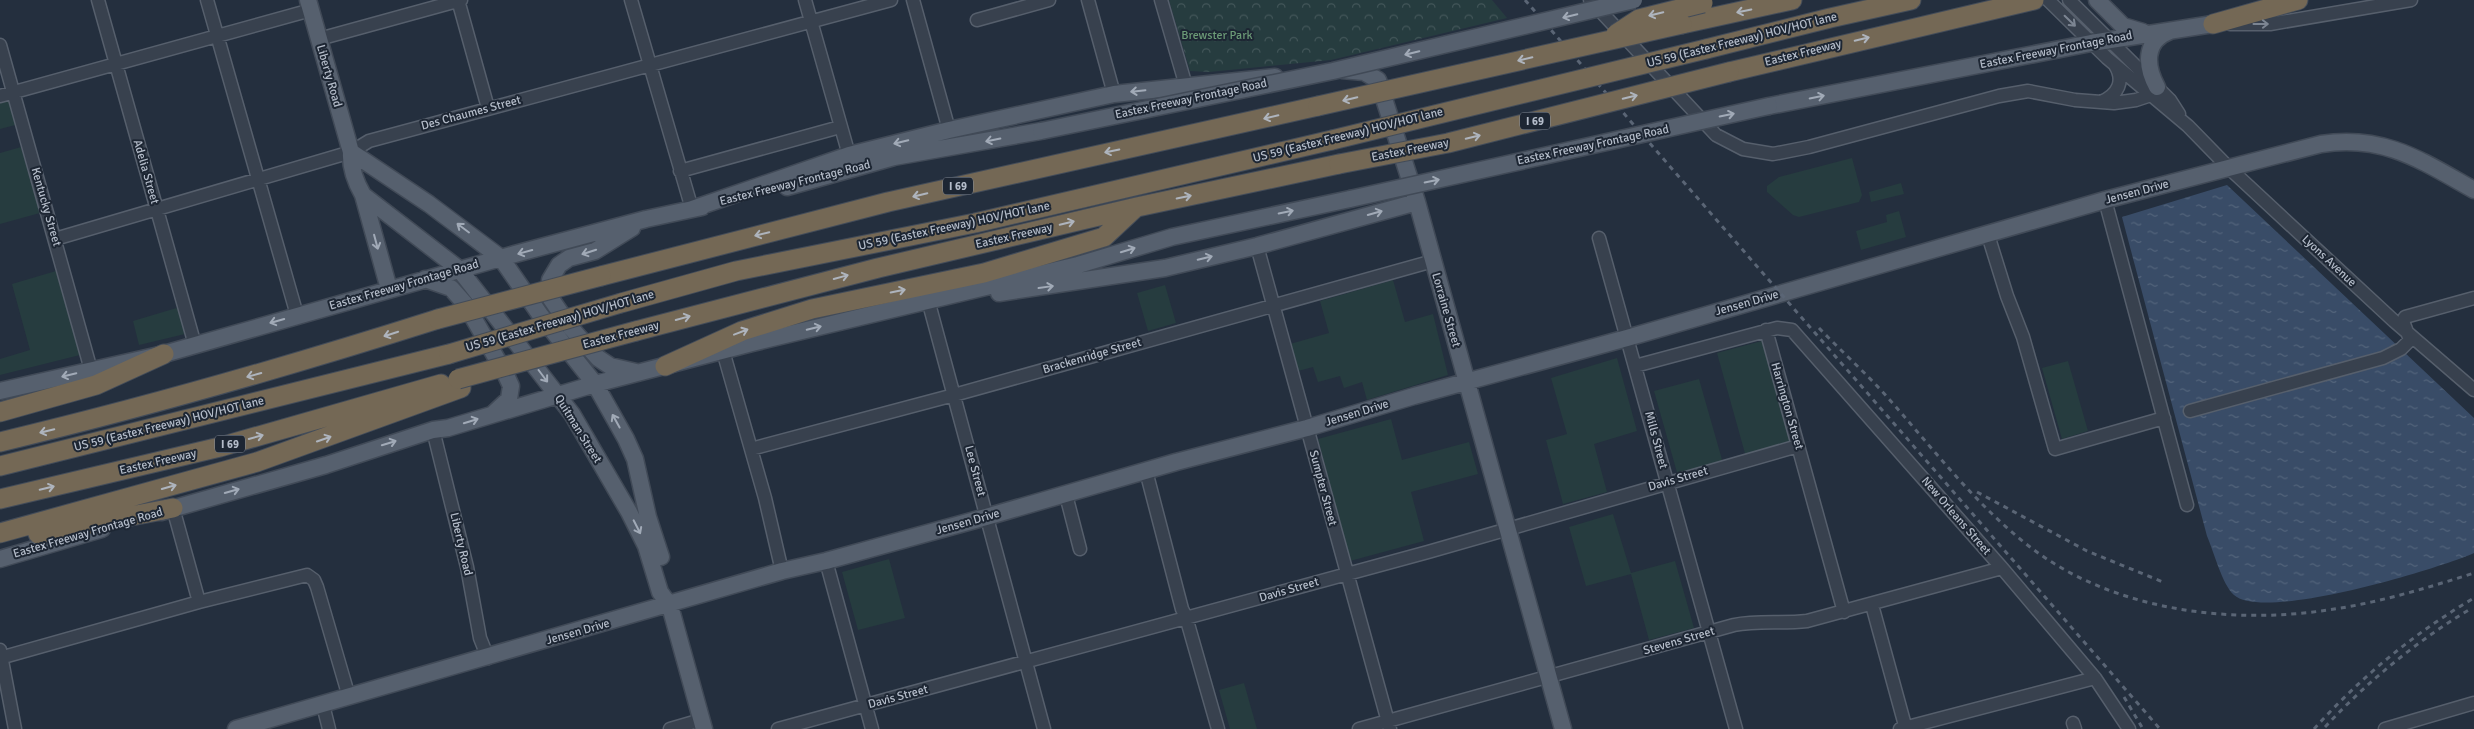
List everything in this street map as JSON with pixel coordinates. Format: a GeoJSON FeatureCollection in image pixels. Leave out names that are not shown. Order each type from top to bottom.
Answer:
{"type":"FeatureCollection","features":[{"type":"Feature","properties":{"kind":"highway"},"geometry":{"type":"LineString","coordinates":[[1607,40],[1639,19],[1713,0]]}},
{"type":"Feature","properties":{"kind":"highway","name":"I 69"},"geometry":{"type":"LineString","coordinates":[[0,442],[90,420],[292,365],[438,319],[888,202],[1792,0]]}},
{"type":"Feature","properties":{"kind":"highway","name":"US 59 (Eastex Freeway) HOV/HOT lane"},"geometry":{"type":"LineString","coordinates":[[0,466],[449,354],[736,270],[975,223],[1332,140],[1911,0]]}},
{"type":"Feature","properties":{"kind":"highway","name":"Eastex Freeway"},"geometry":{"type":"LineString","coordinates":[[0,499],[220,447],[460,384],[517,362],[878,268],[1137,207],[1458,140],[1729,72],[2034,0]]}},
{"type":"Feature","properties":{"kind":"highway"},"geometry":{"type":"LineString","coordinates":[[2212,24],[2298,0]]}},
{"type":"Feature","properties":{"kind":"highway"},"geometry":{"type":"LineString","coordinates":[[665,366],[742,331],[812,309],[984,273],[1104,237],[1137,207]]}},
{"type":"Feature","properties":{"kind":"highway"},"geometry":{"type":"LineString","coordinates":[[0,412],[96,385],[164,354]]}},
{"type":"Feature","properties":{"kind":"highway","name":"Eastex Freeway"},"geometry":{"type":"LineString","coordinates":[[0,478],[184,431],[393,368]]}},
{"type":"Feature","properties":{"kind":"highway"},"geometry":{"type":"LineString","coordinates":[[0,533],[258,462],[460,384]]}},
{"type":"Feature","properties":{"kind":"highway"},"geometry":{"type":"LineString","coordinates":[[0,540],[122,500]]}},
{"type":"Feature","properties":{"kind":"highway"},"geometry":{"type":"LineString","coordinates":[[0,540],[173,508]]}},
{"type":"Feature","properties":{"kind":"main road","name":"Eastex Freeway Frontage Road"},"geometry":{"type":"LineString","coordinates":[[0,391],[164,354],[501,258],[646,219],[769,192],[894,157],[1041,131],[1333,71],[1634,0]]}},
{"type":"Feature","properties":{"kind":"main road"},"geometry":{"type":"LineString","coordinates":[[2097,0],[2123,26],[2149,33]]}},
{"type":"Feature","properties":{"kind":"main road","name":"Liberty Road"},"geometry":{"type":"LineString","coordinates":[[310,5],[351,152],[350,166],[361,192],[388,290]]}},
{"type":"Feature","properties":{"kind":"main road","name":"Eastex Freeway Frontage Road"},"geometry":{"type":"LineString","coordinates":[[0,559],[326,465],[434,430],[595,384],[928,300],[1078,265],[1172,237],[1769,106],[2110,39],[2212,24]]}},
{"type":"Feature","properties":{"kind":"main road"},"geometry":{"type":"LineString","coordinates":[[2154,91],[2148,68],[2150,50],[2158,38],[2174,29]]}},
{"type":"Feature","properties":{"kind":"main road","name":"Lorraine Street"},"geometry":{"type":"LineString","coordinates":[[1186,86],[1343,70],[1364,72],[1378,80],[1433,261],[1563,729]]}},
{"type":"Feature","properties":{"kind":"main road"},"geometry":{"type":"LineString","coordinates":[[692,208],[849,155],[949,130],[1114,94],[1186,86]]}},
{"type":"Feature","properties":{"kind":"main road","name":"Jensen Drive"},"geometry":{"type":"LineString","coordinates":[[236,729],[670,606],[782,571],[826,562],[1146,471],[1307,428],[1466,381],[1627,338],[1988,235],[2105,200],[2321,144],[2353,141],[2380,144],[2408,153],[2474,190]]}},
{"type":"Feature","properties":{"kind":"main road"},"geometry":{"type":"LineString","coordinates":[[351,152],[436,208],[501,258]]}},
{"type":"Feature","properties":{"kind":"main road"},"geometry":{"type":"LineString","coordinates":[[383,174],[366,179],[361,192],[459,270]]}},
{"type":"Feature","properties":{"kind":"main road"},"geometry":{"type":"LineString","coordinates":[[928,300],[947,302],[1165,268],[1257,246],[1416,202]]}},
{"type":"Feature","properties":{"kind":"main road"},"geometry":{"type":"LineString","coordinates":[[638,373],[610,366],[598,358],[571,328],[551,299],[550,280],[559,265],[569,258],[595,251],[646,219]]}},
{"type":"Feature","properties":{"kind":"main road","name":"Quitman Street"},"geometry":{"type":"LineString","coordinates":[[501,258],[541,316],[595,384],[634,459],[648,517],[671,589],[670,606],[702,725]]}},
{"type":"Feature","properties":{"kind":"main road","name":"Quitman Street"},"geometry":{"type":"LineString","coordinates":[[459,270],[572,414],[646,546],[660,592],[670,606]]}},
{"type":"Feature","properties":{"kind":"main road"},"geometry":{"type":"LineString","coordinates":[[425,279],[450,288],[466,305],[506,375],[511,386],[509,399],[494,413]]}},
{"type":"Feature","properties":{"kind":"main road"},"geometry":{"type":"LineString","coordinates":[[600,464],[606,462],[613,464],[648,517]]}},
{"type":"Feature","properties":{"kind":"street","name":"Adelia Street"},"geometry":{"type":"LineString","coordinates":[[98,0],[195,345]]}},
{"type":"Feature","properties":{"kind":"street"},"geometry":{"type":"LineString","coordinates":[[207,0],[297,315]]}},
{"type":"Feature","properties":{"kind":"street"},"geometry":{"type":"LineString","coordinates":[[319,39],[459,0],[488,108]]}},
{"type":"Feature","properties":{"kind":"street"},"geometry":{"type":"LineString","coordinates":[[631,0],[649,67],[692,208]]}},
{"type":"Feature","properties":{"kind":"street"},"geometry":{"type":"LineString","coordinates":[[805,0],[849,155]]}},
{"type":"Feature","properties":{"kind":"street","name":"Des Chaumes Street"},"geometry":{"type":"LineString","coordinates":[[55,239],[351,152],[369,141],[649,67],[891,0]]}},
{"type":"Feature","properties":{"kind":"street"},"geometry":{"type":"LineString","coordinates":[[913,0],[949,130]]}},
{"type":"Feature","properties":{"kind":"street"},"geometry":{"type":"LineString","coordinates":[[977,20],[1049,0]]}},
{"type":"Feature","properties":{"kind":"street"},"geometry":{"type":"LineString","coordinates":[[1088,0],[1114,94]]}},
{"type":"Feature","properties":{"kind":"street"},"geometry":{"type":"LineString","coordinates":[[1161,0],[1186,86]]}},
{"type":"Feature","properties":{"kind":"street"},"geometry":{"type":"LineString","coordinates":[[1590,0],[1716,135],[1744,149],[1773,154],[1809,147],[1999,96],[2028,91],[2074,100],[2114,103],[2136,100],[2154,91]]}},
{"type":"Feature","properties":{"kind":"street"},"geometry":{"type":"LineString","coordinates":[[1606,17],[1608,0]]}},
{"type":"Feature","properties":{"kind":"street","name":"Lyons Avenue"},"geometry":{"type":"LineString","coordinates":[[2048,0],[2114,64],[2170,100],[2188,126],[2229,168],[2409,334],[2474,390]]}},
{"type":"Feature","properties":{"kind":"street","name":"Lyons Avenue"},"geometry":{"type":"LineString","coordinates":[[2069,0],[2110,39],[2154,91]]}},
{"type":"Feature","properties":{"kind":"street","name":"Eastex Freeway Frontage Road"},"geometry":{"type":"LineString","coordinates":[[2212,24],[2270,24],[2411,0]]}},
{"type":"Feature","properties":{"kind":"street"},"geometry":{"type":"LineString","coordinates":[[0,96],[218,36],[310,5]]}},
{"type":"Feature","properties":{"kind":"street","name":"Kentucky Street"},"geometry":{"type":"LineString","coordinates":[[0,45],[91,370]]}},
{"type":"Feature","properties":{"kind":"street","name":"Eastex Freeway Frontage Road"},"geometry":{"type":"LineString","coordinates":[[2101,102],[2111,98],[2120,84],[2119,71],[2114,64]]}},
{"type":"Feature","properties":{"kind":"street"},"geometry":{"type":"LineString","coordinates":[[680,171],[840,126]]}},
{"type":"Feature","properties":{"kind":"street"},"geometry":{"type":"LineString","coordinates":[[2105,200],[2187,505]]}},
{"type":"Feature","properties":{"kind":"street"},"geometry":{"type":"LineString","coordinates":[[1988,235],[2007,296],[2023,337],[2055,449],[2164,418]]}},
{"type":"Feature","properties":{"kind":"street","name":"Mills Street"},"geometry":{"type":"LineString","coordinates":[[1600,238],[1736,729]]}},
{"type":"Feature","properties":{"kind":"street","name":"Sumpter Street"},"geometry":{"type":"LineString","coordinates":[[1257,246],[1389,725]]}},
{"type":"Feature","properties":{"kind":"street","name":"Brackenridge Street"},"geometry":{"type":"LineString","coordinates":[[751,449],[954,395],[1433,261]]}},
{"type":"Feature","properties":{"kind":"street"},"geometry":{"type":"LineString","coordinates":[[2190,411],[2382,358],[2408,344],[2410,340],[2409,334],[2403,321],[2405,317],[2474,298]]}},
{"type":"Feature","properties":{"kind":"street","name":"Lee Street"},"geometry":{"type":"LineString","coordinates":[[928,300],[1044,729]]}},
{"type":"Feature","properties":{"kind":"street","name":"New Orleans Street"},"geometry":{"type":"LineString","coordinates":[[1766,330],[1777,328],[1792,330],[2002,568],[2095,678],[2129,729]]}},
{"type":"Feature","properties":{"kind":"street"},"geometry":{"type":"LineString","coordinates":[[1635,366],[1766,330]]}},
{"type":"Feature","properties":{"kind":"street","name":"Harrington Street"},"geometry":{"type":"LineString","coordinates":[[1766,330],[1844,612]]}},
{"type":"Feature","properties":{"kind":"street"},"geometry":{"type":"LineString","coordinates":[[723,352],[765,498],[782,571]]}},
{"type":"Feature","properties":{"kind":"street","name":"Liberty Road"},"geometry":{"type":"LineString","coordinates":[[434,430],[467,567],[480,638],[488,658]]}},
{"type":"Feature","properties":{"kind":"street","name":"Davis Street"},"geometry":{"type":"LineString","coordinates":[[778,729],[1347,574],[1798,446]]}},
{"type":"Feature","properties":{"kind":"street"},"geometry":{"type":"LineString","coordinates":[[1146,471],[1182,609],[1186,617],[1218,729]]}},
{"type":"Feature","properties":{"kind":"street"},"geometry":{"type":"LineString","coordinates":[[1066,495],[1080,549]]}},
{"type":"Feature","properties":{"kind":"street"},"geometry":{"type":"LineString","coordinates":[[173,508],[199,602]]}},
{"type":"Feature","properties":{"kind":"street"},"geometry":{"type":"LineString","coordinates":[[826,562],[872,729]]}},
{"type":"Feature","properties":{"kind":"street","name":"Stevens Street"},"geometry":{"type":"LineString","coordinates":[[1359,729],[1389,725],[1548,675],[1747,622],[1792,623],[1844,612],[2002,568]]}},
{"type":"Feature","properties":{"kind":"street"},"geometry":{"type":"LineString","coordinates":[[15,729],[1,655],[307,575],[314,580],[317,587],[348,697]]}},
{"type":"Feature","properties":{"kind":"street"},"geometry":{"type":"LineString","coordinates":[[1872,604],[1904,728],[2095,678]]}},
{"type":"Feature","properties":{"kind":"street"},"geometry":{"type":"LineString","coordinates":[[2385,729],[2474,703]]}},
{"type":"Feature","properties":{"kind":"street"},"geometry":{"type":"LineString","coordinates":[[323,705],[329,729]]}},
{"type":"Feature","properties":{"kind":"street"},"geometry":{"type":"LineString","coordinates":[[670,729],[702,725]]}},
{"type":"Feature","properties":{"kind":"green space","name":"Brewster Park"},"geometry":{"type":"Polygon","coordinates":[[[1169,0],[1492,0],[1507,18],[1331,60],[1209,72],[1190,71],[1169,0]]]}},
{"type":"Feature","properties":{"kind":"green space"},"geometry":{"type":"Polygon","coordinates":[[[8,98],[12,100],[19,124],[0,129],[0,101],[8,98]]]}},
{"type":"Feature","properties":{"kind":"green space"},"geometry":{"type":"Polygon","coordinates":[[[21,147],[40,213],[0,224],[0,153],[21,147]]]}},
{"type":"Feature","properties":{"kind":"green space"},"geometry":{"type":"Polygon","coordinates":[[[1852,158],[1862,195],[1859,202],[1799,217],[1793,215],[1767,192],[1767,186],[1779,177],[1852,158]]]}},
{"type":"Feature","properties":{"kind":"green space"},"geometry":{"type":"Polygon","coordinates":[[[1901,183],[1904,194],[1871,202],[1869,192],[1901,183]]]}},
{"type":"Feature","properties":{"kind":"green space"},"geometry":{"type":"Polygon","coordinates":[[[1899,211],[1906,237],[1861,250],[1856,231],[1887,222],[1886,215],[1899,211]]]}},
{"type":"Feature","properties":{"kind":"green space"},"geometry":{"type":"Polygon","coordinates":[[[56,271],[80,355],[0,375],[0,359],[30,350],[12,284],[56,271]]]}},
{"type":"Feature","properties":{"kind":"green space"},"geometry":{"type":"Polygon","coordinates":[[[1393,280],[1405,322],[1433,314],[1448,375],[1367,400],[1362,382],[1344,388],[1340,376],[1318,382],[1313,367],[1298,371],[1290,344],[1329,333],[1320,301],[1393,280]]]}},
{"type":"Feature","properties":{"kind":"green space"},"geometry":{"type":"Polygon","coordinates":[[[1165,285],[1176,323],[1148,331],[1137,293],[1165,285]]]}},
{"type":"Feature","properties":{"kind":"green space"},"geometry":{"type":"Polygon","coordinates":[[[180,307],[185,334],[139,345],[133,321],[180,307]]]}},
{"type":"Feature","properties":{"kind":"green space"},"geometry":{"type":"Polygon","coordinates":[[[1762,341],[1790,441],[1788,445],[1746,457],[1717,353],[1762,341]]]}},
{"type":"Feature","properties":{"kind":"green space"},"geometry":{"type":"Polygon","coordinates":[[[1617,358],[1637,431],[1594,444],[1607,492],[1563,504],[1546,440],[1567,434],[1551,378],[1617,358]]]}},
{"type":"Feature","properties":{"kind":"green space"},"geometry":{"type":"Polygon","coordinates":[[[2068,361],[2088,431],[2062,439],[2042,368],[2068,361]]]}},
{"type":"Feature","properties":{"kind":"green space"},"geometry":{"type":"Polygon","coordinates":[[[1699,379],[1723,463],[1678,476],[1654,391],[1699,379]]]}},
{"type":"Feature","properties":{"kind":"green space"},"geometry":{"type":"Polygon","coordinates":[[[1391,419],[1402,460],[1469,442],[1478,474],[1411,492],[1424,541],[1350,561],[1318,439],[1391,419]]]}},
{"type":"Feature","properties":{"kind":"green space"},"geometry":{"type":"Polygon","coordinates":[[[1613,514],[1631,573],[1675,561],[1694,628],[1649,640],[1631,574],[1586,586],[1569,527],[1613,514]]]}},
{"type":"Feature","properties":{"kind":"green space"},"geometry":{"type":"Polygon","coordinates":[[[889,559],[905,618],[858,630],[842,572],[889,559]]]}},
{"type":"Feature","properties":{"kind":"green space"},"geometry":{"type":"Polygon","coordinates":[[[1244,683],[1257,729],[1230,729],[1219,690],[1244,683]]]}},
{"type":"Feature","properties":{"kind":"water"},"geometry":{"type":"Polygon","coordinates":[[[2227,185],[2474,418],[2474,553],[2426,570],[2314,598],[2279,602],[2251,602],[2234,595],[2230,590],[2222,576],[2207,536],[2122,217],[2227,185]]]}},
{"type":"Feature","properties":{"kind":"railway"},"geometry":{"type":"LineString","coordinates":[[1525,0],[2160,729]]}},
{"type":"Feature","properties":{"kind":"railway"},"geometry":{"type":"LineString","coordinates":[[1819,328],[1881,390],[1956,476],[2010,531],[2062,568],[2097,586],[2134,599],[2172,608],[2211,613],[2290,614],[2328,610],[2384,599],[2474,573]]}},
{"type":"Feature","properties":{"kind":"railway"},"geometry":{"type":"LineString","coordinates":[[1977,492],[2087,551],[2163,582]]}},
{"type":"Feature","properties":{"kind":"railway"},"geometry":{"type":"LineString","coordinates":[[2314,729],[2350,692],[2389,657],[2430,626],[2474,598]]}},
{"type":"Feature","properties":{"kind":"railway"},"geometry":{"type":"LineString","coordinates":[[2325,727],[2394,662],[2452,620],[2472,608]]}},
{"type":"Feature","properties":{"kind":"railway"},"geometry":{"type":"LineString","coordinates":[[2124,697],[2143,729]]}}]}
